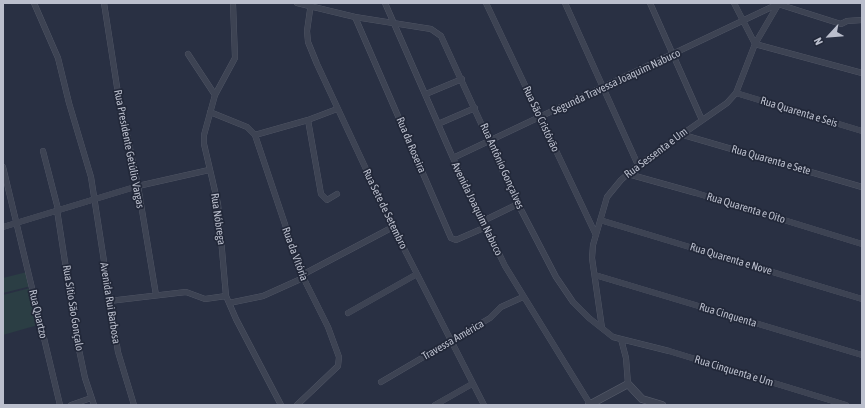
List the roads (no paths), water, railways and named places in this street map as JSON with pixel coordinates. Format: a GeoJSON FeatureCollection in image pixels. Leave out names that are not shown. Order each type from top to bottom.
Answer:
{"type":"FeatureCollection","features":[{"type":"Feature","properties":{"kind":"street","name":"Avenida Rui Barbosa"},"geometry":{"type":"LineString","coordinates":[[34,3],[58,58],[69,103],[83,148],[95,199],[109,301],[118,352],[134,405]]}},
{"type":"Feature","properties":{"kind":"street","name":"Rua Presidente Getúlio Vargas"},"geometry":{"type":"LineString","coordinates":[[104,3],[117,87],[138,186],[156,295]]}},
{"type":"Feature","properties":{"kind":"street","name":"Rua Nóbrega"},"geometry":{"type":"LineString","coordinates":[[233,3],[235,58],[215,95],[204,135],[209,170],[218,204],[226,296],[281,405]]}},
{"type":"Feature","properties":{"kind":"street","name":"Rua Antônio Gonçalves"},"geometry":{"type":"LineString","coordinates":[[297,3],[310,4],[355,17],[431,29],[441,36],[490,140],[518,204],[563,289],[573,302],[602,328]]}},
{"type":"Feature","properties":{"kind":"street","name":"Avenida Joaquim Nabuco"},"geometry":{"type":"LineString","coordinates":[[385,3],[453,158],[505,266],[590,405]]}},
{"type":"Feature","properties":{"kind":"street","name":"Rua São Cristóvão"},"geometry":{"type":"LineString","coordinates":[[486,3],[596,235]]}},
{"type":"Feature","properties":{"kind":"street"},"geometry":{"type":"LineString","coordinates":[[565,3],[638,165]]}},
{"type":"Feature","properties":{"kind":"street"},"geometry":{"type":"LineString","coordinates":[[650,3],[702,120]]}},
{"type":"Feature","properties":{"kind":"street"},"geometry":{"type":"LineString","coordinates":[[734,3],[742,22],[755,44],[862,73]]}},
{"type":"Feature","properties":{"kind":"street","name":"Rua Sete de Setembro"},"geometry":{"type":"LineString","coordinates":[[310,4],[308,42],[336,109],[393,227],[484,405]]}},
{"type":"Feature","properties":{"kind":"street"},"geometry":{"type":"LineString","coordinates":[[778,4],[842,24],[847,21],[862,20]]}},
{"type":"Feature","properties":{"kind":"street","name":"Segunda Travessa Joaquim Nabuco"},"geometry":{"type":"LineString","coordinates":[[453,158],[778,4]]}},
{"type":"Feature","properties":{"kind":"street","name":"Rua Sessenta e Um"},"geometry":{"type":"LineString","coordinates":[[602,328],[592,258],[596,235],[607,197],[621,180],[638,165],[680,134],[727,103],[736,93],[755,44],[778,4]]}},
{"type":"Feature","properties":{"kind":"street","name":"Rua da Roseira"},"geometry":{"type":"LineString","coordinates":[[355,17],[451,238],[456,240],[518,204]]}},
{"type":"Feature","properties":{"kind":"street"},"geometry":{"type":"LineString","coordinates":[[188,54],[215,95]]}},
{"type":"Feature","properties":{"kind":"street"},"geometry":{"type":"LineString","coordinates":[[426,94],[462,79]]}},
{"type":"Feature","properties":{"kind":"street","name":"Rua Quarenta e Seis"},"geometry":{"type":"LineString","coordinates":[[736,93],[862,131]]}},
{"type":"Feature","properties":{"kind":"street"},"geometry":{"type":"LineString","coordinates":[[438,124],[475,108]]}},
{"type":"Feature","properties":{"kind":"street"},"geometry":{"type":"LineString","coordinates":[[210,112],[248,127],[255,134],[308,120],[336,109]]}},
{"type":"Feature","properties":{"kind":"street"},"geometry":{"type":"LineString","coordinates":[[308,120],[321,194],[327,200],[337,194]]}},
{"type":"Feature","properties":{"kind":"street","name":"Rua da Vitória"},"geometry":{"type":"LineString","coordinates":[[255,134],[302,276],[328,327],[339,362],[338,366],[297,405]]}},
{"type":"Feature","properties":{"kind":"street","name":"Rua Quarenta e Sete"},"geometry":{"type":"LineString","coordinates":[[680,134],[862,186]]}},
{"type":"Feature","properties":{"kind":"street","name":"Rua Sítio São Gonçalo"},"geometry":{"type":"LineString","coordinates":[[43,151],[58,210],[77,340],[94,405]]}},
{"type":"Feature","properties":{"kind":"street","name":"Rua Quartzo"},"geometry":{"type":"LineString","coordinates":[[3,167],[18,223],[60,405]]}},
{"type":"Feature","properties":{"kind":"street"},"geometry":{"type":"LineString","coordinates":[[3,227],[138,186],[209,170]]}},
{"type":"Feature","properties":{"kind":"street","name":"Rua Quarenta e Oito"},"geometry":{"type":"LineString","coordinates":[[628,174],[696,193],[862,244]]}},
{"type":"Feature","properties":{"kind":"street","name":"Rua Quarenta e Nove"},"geometry":{"type":"LineString","coordinates":[[600,220],[862,299]]}},
{"type":"Feature","properties":{"kind":"street"},"geometry":{"type":"LineString","coordinates":[[229,303],[263,296],[393,227]]}},
{"type":"Feature","properties":{"kind":"street"},"geometry":{"type":"LineString","coordinates":[[348,313],[417,274]]}},
{"type":"Feature","properties":{"kind":"street","name":"Rua Cinquenta"},"geometry":{"type":"LineString","coordinates":[[595,275],[862,355]]}},
{"type":"Feature","properties":{"kind":"street"},"geometry":{"type":"LineString","coordinates":[[109,301],[186,292],[205,298],[226,296]]}},
{"type":"Feature","properties":{"kind":"street","name":"Travessa América"},"geometry":{"type":"LineString","coordinates":[[381,382],[490,318],[501,307],[523,297]]}},
{"type":"Feature","properties":{"kind":"street"},"geometry":{"type":"LineString","coordinates":[[602,328],[613,337],[621,339],[626,358],[628,384],[642,402],[662,405]]}},
{"type":"Feature","properties":{"kind":"street","name":"Rua Cinquenta e Um"},"geometry":{"type":"LineString","coordinates":[[621,339],[669,351],[846,405]]}},
{"type":"Feature","properties":{"kind":"street"},"geometry":{"type":"LineString","coordinates":[[436,405],[472,384]]}},
{"type":"Feature","properties":{"kind":"street"},"geometry":{"type":"LineString","coordinates":[[590,405],[628,384]]}},
{"type":"Feature","properties":{"kind":"street"},"geometry":{"type":"LineString","coordinates":[[71,405],[91,398]]}}]}
